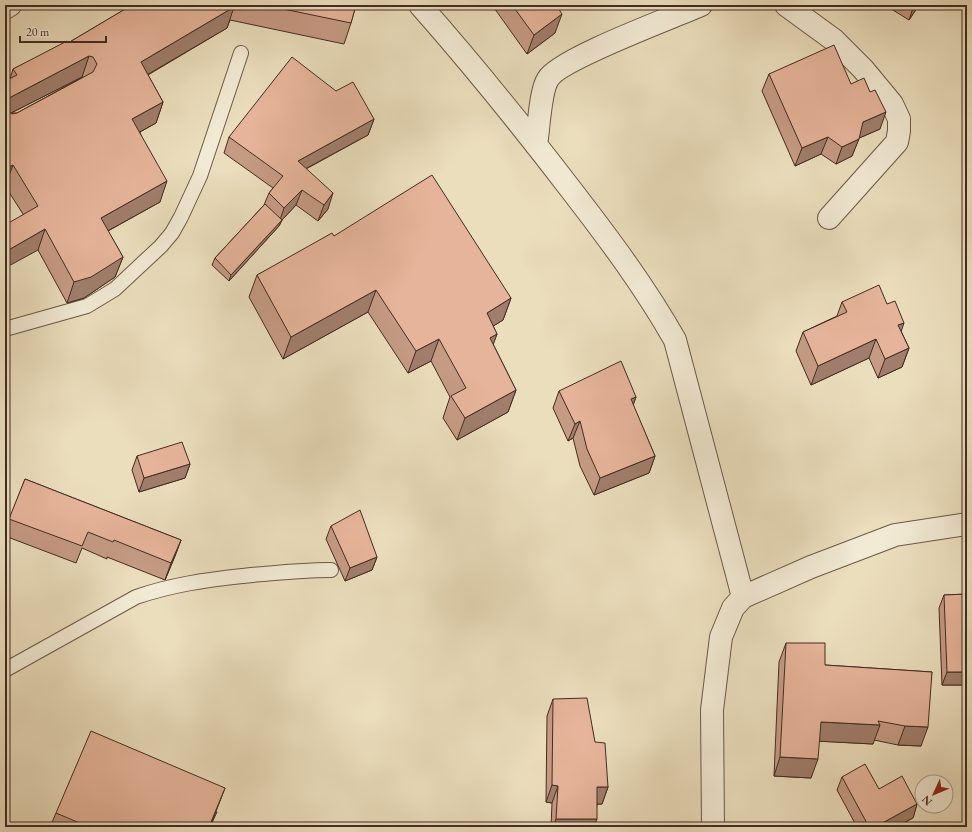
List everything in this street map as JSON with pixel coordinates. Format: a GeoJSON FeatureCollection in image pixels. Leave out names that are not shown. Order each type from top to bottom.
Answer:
{"type":"FeatureCollection","features":[{"type":"Feature","properties":{"kind":"street"},"geometry":{"type":"LineString","coordinates":[[5,8],[10,5]]}},
{"type":"Feature","properties":{"kind":"street"},"geometry":{"type":"LineString","coordinates":[[420,5],[468,59],[536,144],[628,263],[656,305],[675,340],[743,597]]}},
{"type":"Feature","properties":{"kind":"street"},"geometry":{"type":"LineString","coordinates":[[536,144],[545,84],[552,72],[609,44],[701,5]]}},
{"type":"Feature","properties":{"kind":"street"},"geometry":{"type":"LineString","coordinates":[[786,5],[834,40],[863,69],[892,104],[899,119],[899,132],[896,142],[829,218]]}},
{"type":"Feature","properties":{"kind":"street"},"geometry":{"type":"LineString","coordinates":[[713,827],[712,710],[721,637],[733,608],[743,597],[811,567],[895,535],[967,524]]}},
{"type":"Feature","properties":{"kind":"lane"},"geometry":{"type":"LineString","coordinates":[[5,329],[87,306],[115,289],[161,246],[172,233],[181,218],[200,176],[241,53]]}},
{"type":"Feature","properties":{"kind":"lane"},"geometry":{"type":"LineString","coordinates":[[5,670],[136,597],[158,589],[189,583],[272,572],[331,570]]}},
{"type":"Feature","properties":{"kind":"building"},"geometry":{"type":"Polygon","coordinates":[[[132,5],[231,5],[234,7],[141,62],[163,102],[132,119],[167,181],[101,218],[123,257],[91,277],[74,282],[45,229],[5,252],[5,225],[38,206],[13,165],[5,169],[5,109],[12,114],[17,113],[93,72],[97,64],[93,57],[89,56],[9,98],[5,103],[5,81],[17,75],[13,69],[67,41],[68,43],[132,5]]]}},
{"type":"Feature","properties":{"kind":"building"},"geometry":{"type":"Polygon","coordinates":[[[264,5],[356,5],[351,23],[264,5]]]}},
{"type":"Feature","properties":{"kind":"building"},"geometry":{"type":"Polygon","coordinates":[[[512,5],[556,5],[562,14],[534,35],[512,5]]]}},
{"type":"Feature","properties":{"kind":"building"},"geometry":{"type":"Polygon","coordinates":[[[834,45],[851,84],[864,78],[870,92],[875,90],[886,112],[863,122],[859,139],[842,147],[828,137],[802,148],[769,74],[834,45]]]}},
{"type":"Feature","properties":{"kind":"building"},"geometry":{"type":"Polygon","coordinates":[[[292,57],[336,91],[353,82],[374,119],[298,161],[333,193],[324,205],[302,190],[284,208],[269,193],[283,176],[229,137],[292,57]]]}},
{"type":"Feature","properties":{"kind":"building"},"geometry":{"type":"Polygon","coordinates":[[[432,175],[511,298],[487,313],[497,334],[490,338],[516,390],[465,418],[451,396],[466,388],[439,339],[416,351],[376,290],[291,337],[257,275],[332,233],[334,236],[432,175]]]}},
{"type":"Feature","properties":{"kind":"building"},"geometry":{"type":"Polygon","coordinates":[[[265,204],[282,220],[231,275],[215,258],[265,204]]]}},
{"type":"Feature","properties":{"kind":"building"},"geometry":{"type":"Polygon","coordinates":[[[879,285],[887,304],[895,301],[904,323],[898,325],[909,348],[885,359],[876,339],[818,366],[803,332],[847,312],[842,302],[879,285]]]}},
{"type":"Feature","properties":{"kind":"building"},"geometry":{"type":"Polygon","coordinates":[[[621,361],[636,397],[631,399],[655,456],[600,478],[587,449],[580,421],[575,424],[559,391],[621,361]]]}},
{"type":"Feature","properties":{"kind":"building"},"geometry":{"type":"Polygon","coordinates":[[[182,442],[190,464],[144,478],[137,456],[182,442]]]}},
{"type":"Feature","properties":{"kind":"building"},"geometry":{"type":"Polygon","coordinates":[[[25,479],[181,540],[171,563],[114,540],[113,542],[88,532],[82,546],[9,519],[25,479]]]}},
{"type":"Feature","properties":{"kind":"building"},"geometry":{"type":"Polygon","coordinates":[[[360,510],[377,557],[350,568],[331,526],[360,510]]]}},
{"type":"Feature","properties":{"kind":"building"},"geometry":{"type":"Polygon","coordinates":[[[967,594],[967,672],[947,672],[944,595],[967,594]]]}},
{"type":"Feature","properties":{"kind":"building"},"geometry":{"type":"Polygon","coordinates":[[[786,643],[825,643],[825,665],[932,672],[928,727],[905,726],[878,721],[880,725],[821,722],[818,759],[780,757],[786,643]]]}},
{"type":"Feature","properties":{"kind":"building"},"geometry":{"type":"Polygon","coordinates":[[[587,698],[595,742],[605,743],[608,787],[597,787],[597,819],[556,819],[558,786],[552,785],[553,699],[587,698]]]}},
{"type":"Feature","properties":{"kind":"building"},"geometry":{"type":"Polygon","coordinates":[[[91,731],[225,788],[209,827],[89,827],[56,813],[91,731]]]}},
{"type":"Feature","properties":{"kind":"building"},"geometry":{"type":"Polygon","coordinates":[[[865,764],[879,789],[902,776],[914,798],[914,806],[875,827],[869,827],[842,777],[865,764]]]}},
{"type":"Feature","properties":{"kind":"building"},"geometry":{"type":"Polygon","coordinates":[[[782,823],[819,823],[819,827],[782,827],[782,823]]]}}]}
